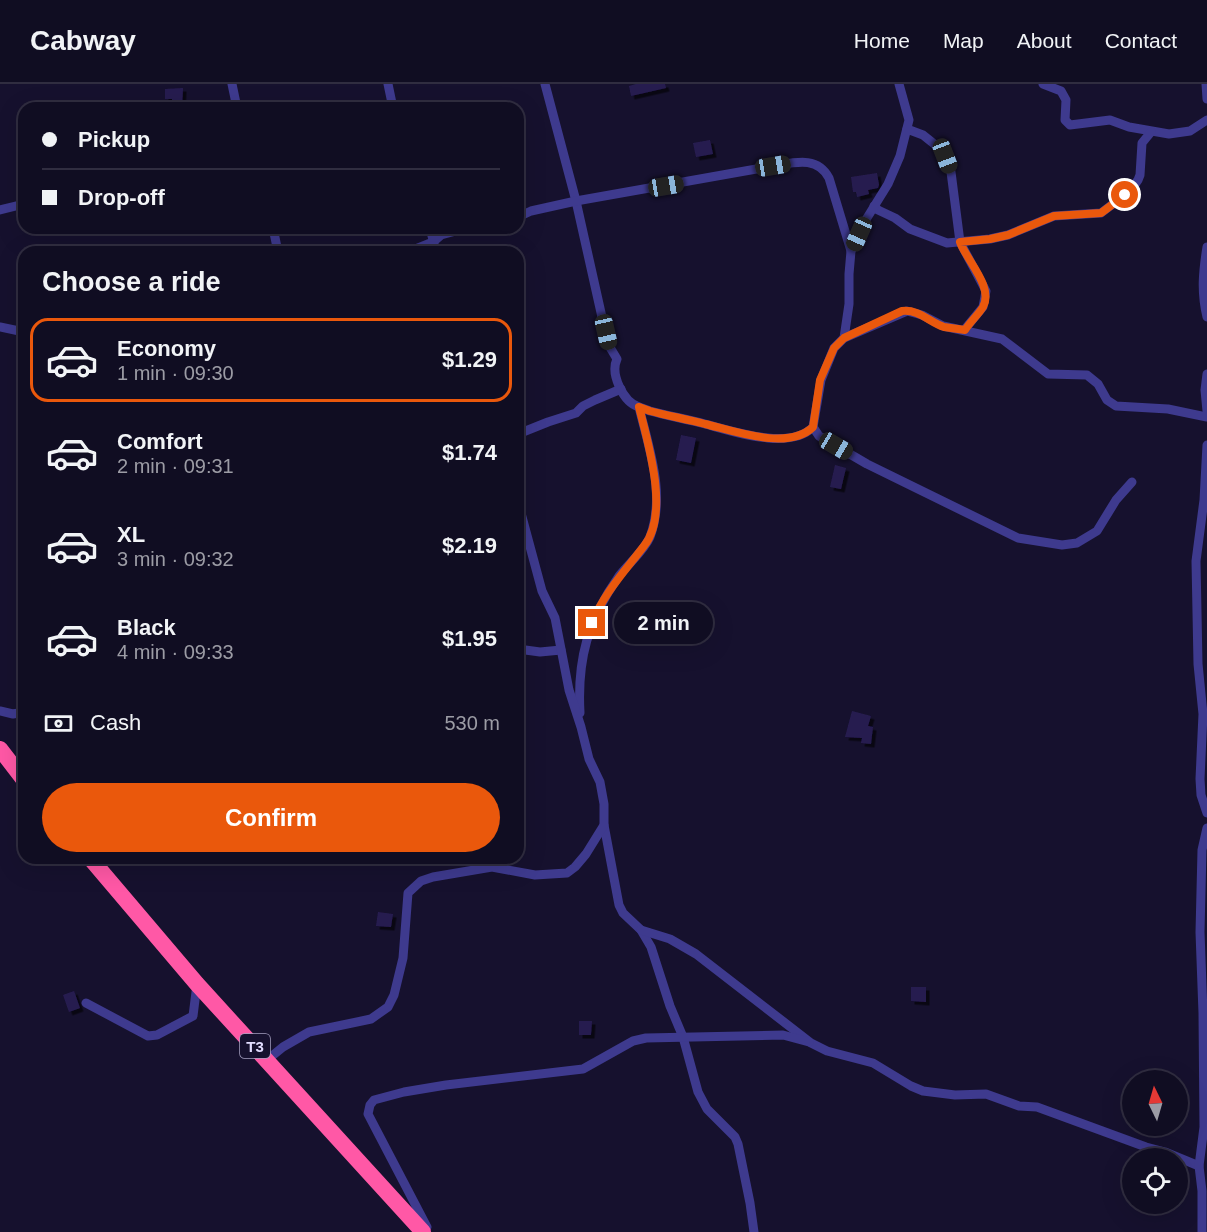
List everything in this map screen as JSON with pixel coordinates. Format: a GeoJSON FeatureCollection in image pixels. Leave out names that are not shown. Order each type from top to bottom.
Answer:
{"type":"FeatureCollection","features":[{"type":"Feature","properties":{"kind":"highway"},"geometry":{"type":"LineString","coordinates":[[0,749],[18,772]]}},
{"type":"Feature","properties":{"kind":"highway","name":"T3"},"geometry":{"type":"LineString","coordinates":[[95,864],[197,984],[423,1232]]}},
{"type":"Feature","properties":{"kind":"street"},"geometry":{"type":"LineString","coordinates":[[232,84],[236,102]]}},
{"type":"Feature","properties":{"kind":"street"},"geometry":{"type":"LineString","coordinates":[[388,84],[392,102]]}},
{"type":"Feature","properties":{"kind":"street"},"geometry":{"type":"LineString","coordinates":[[545,84],[576,201],[608,344],[616,359],[614,365],[621,390],[634,405],[650,411],[756,437],[785,437],[805,433],[813,427]]}},
{"type":"Feature","properties":{"kind":"street"},"geometry":{"type":"LineString","coordinates":[[851,251],[894,172],[907,129],[909,120],[899,84]]}},
{"type":"Feature","properties":{"kind":"street"},"geometry":{"type":"LineString","coordinates":[[1043,84],[1061,91],[1066,100],[1065,120],[1070,125],[1105,119],[1151,132],[1182,134],[1207,120]]}},
{"type":"Feature","properties":{"kind":"street"},"geometry":{"type":"LineString","coordinates":[[1206,84],[1207,99]]}},
{"type":"Feature","properties":{"kind":"street"},"geometry":{"type":"LineString","coordinates":[[907,129],[923,135],[938,147],[945,156],[951,172],[960,242],[981,281],[986,296],[983,307],[965,330]]}},
{"type":"Feature","properties":{"kind":"street"},"geometry":{"type":"LineString","coordinates":[[874,206],[910,229],[947,243],[1008,235],[1054,216],[1101,213],[1130,191],[1138,180],[1142,143],[1151,132]]}},
{"type":"Feature","properties":{"kind":"street"},"geometry":{"type":"LineString","coordinates":[[524,214],[576,201],[805,162],[818,166],[826,173],[851,251],[849,304],[844,338]]}},
{"type":"Feature","properties":{"kind":"street"},"geometry":{"type":"LineString","coordinates":[[0,210],[18,206]]}},
{"type":"Feature","properties":{"kind":"street"},"geometry":{"type":"LineString","coordinates":[[431,234],[434,246]]}},
{"type":"Feature","properties":{"kind":"street"},"geometry":{"type":"LineString","coordinates":[[423,246],[445,234]]}},
{"type":"Feature","properties":{"kind":"street"},"geometry":{"type":"LineString","coordinates":[[1207,247],[1202,277],[1202,295],[1207,317]]}},
{"type":"Feature","properties":{"kind":"street"},"geometry":{"type":"LineString","coordinates":[[1132,482],[1116,500],[1097,531],[1077,543],[1062,545],[1018,538],[867,464],[819,436],[813,427],[820,380],[834,348],[844,338],[907,310],[943,326],[1002,339],[1048,374],[1087,375],[1098,384],[1107,400],[1116,406],[1168,409],[1207,417]]}},
{"type":"Feature","properties":{"kind":"street"},"geometry":{"type":"LineString","coordinates":[[0,327],[18,331]]}},
{"type":"Feature","properties":{"kind":"street"},"geometry":{"type":"LineString","coordinates":[[1207,374],[1205,390],[1207,411]]}},
{"type":"Feature","properties":{"kind":"street"},"geometry":{"type":"LineString","coordinates":[[524,432],[576,413],[583,406],[621,390]]}},
{"type":"Feature","properties":{"kind":"street"},"geometry":{"type":"LineString","coordinates":[[581,728],[580,683],[588,633],[598,609],[609,592],[648,541],[657,500],[654,470],[639,407]]}},
{"type":"Feature","properties":{"kind":"street"},"geometry":{"type":"LineString","coordinates":[[1207,445],[1204,500],[1196,561],[1198,664],[1203,714],[1200,779],[1207,813]]}},
{"type":"Feature","properties":{"kind":"street"},"geometry":{"type":"LineString","coordinates":[[524,524],[542,591],[555,618],[569,690],[589,759],[600,782],[604,804],[604,825],[619,905],[623,913],[641,930],[651,947],[670,1006],[683,1037],[698,1092],[707,1109],[735,1137],[738,1144],[754,1232]]}},
{"type":"Feature","properties":{"kind":"street"},"geometry":{"type":"LineString","coordinates":[[524,650],[540,652],[561,650]]}},
{"type":"Feature","properties":{"kind":"street"},"geometry":{"type":"LineString","coordinates":[[0,711],[18,713]]}},
{"type":"Feature","properties":{"kind":"street"},"geometry":{"type":"LineString","coordinates":[[267,1060],[282,1047],[309,1032],[324,1027],[371,1019],[388,1007],[394,995],[403,958],[408,892],[420,881],[492,867],[536,875],[567,873],[586,854],[604,825]]}},
{"type":"Feature","properties":{"kind":"street"},"geometry":{"type":"LineString","coordinates":[[1202,1232],[1204,1193],[1199,1166],[1204,1127],[1200,933],[1202,850],[1207,828]]}},
{"type":"Feature","properties":{"kind":"street"},"geometry":{"type":"LineString","coordinates":[[641,930],[670,939],[696,954],[811,1043]]}},
{"type":"Feature","properties":{"kind":"street"},"geometry":{"type":"LineString","coordinates":[[86,1003],[148,1036],[157,1035],[193,1016],[197,984]]}},
{"type":"Feature","properties":{"kind":"street"},"geometry":{"type":"LineString","coordinates":[[429,1232],[368,1114],[374,1100],[446,1085],[583,1069],[633,1041],[654,1037],[783,1035],[873,1064],[923,1091],[955,1095],[986,1094],[1019,1106],[1037,1107],[1199,1166]]}},
{"type":"Feature","properties":{"kind":"building"},"geometry":{"type":"Polygon","coordinates":[[[665,84],[666,88],[631,96],[629,86],[665,84]]]}},
{"type":"Feature","properties":{"kind":"building"},"geometry":{"type":"Polygon","coordinates":[[[183,88],[182,102],[165,99],[165,89],[183,88]]]}},
{"type":"Feature","properties":{"kind":"building"},"geometry":{"type":"Polygon","coordinates":[[[710,140],[713,154],[696,157],[693,143],[710,140]]]}},
{"type":"Feature","properties":{"kind":"building"},"geometry":{"type":"Polygon","coordinates":[[[877,173],[878,188],[868,190],[869,194],[857,197],[856,192],[853,192],[851,177],[877,173]]]}},
{"type":"Feature","properties":{"kind":"building"},"geometry":{"type":"Polygon","coordinates":[[[681,435],[696,438],[691,463],[676,460],[681,435]]]}},
{"type":"Feature","properties":{"kind":"building"},"geometry":{"type":"Polygon","coordinates":[[[835,465],[846,468],[841,489],[830,487],[835,465]]]}},
{"type":"Feature","properties":{"kind":"building"},"geometry":{"type":"Polygon","coordinates":[[[852,711],[871,716],[868,726],[873,727],[871,744],[861,743],[862,738],[845,737],[852,711]]]}},
{"type":"Feature","properties":{"kind":"building"},"geometry":{"type":"Polygon","coordinates":[[[378,912],[393,914],[391,927],[376,926],[378,912]]]}},
{"type":"Feature","properties":{"kind":"building"},"geometry":{"type":"Polygon","coordinates":[[[911,987],[926,987],[926,1002],[911,1001],[911,987]]]}},
{"type":"Feature","properties":{"kind":"building"},"geometry":{"type":"Polygon","coordinates":[[[74,991],[80,1008],[69,1012],[63,995],[74,991]]]}},
{"type":"Feature","properties":{"kind":"building"},"geometry":{"type":"Polygon","coordinates":[[[579,1021],[592,1021],[591,1035],[579,1035],[579,1021]]]}},
{"type":"Feature","properties":{"kind":"route"},"geometry":{"type":"LineString","coordinates":[[592,623],[609,592],[651,535],[657,500],[654,470],[639,407],[756,437],[785,437],[812,430],[820,380],[834,348],[844,338],[907,310],[916,312],[943,326],[965,330],[983,307],[986,291],[960,242],[1008,235],[1045,218],[1062,214],[1101,213],[1125,195]]}}]}
